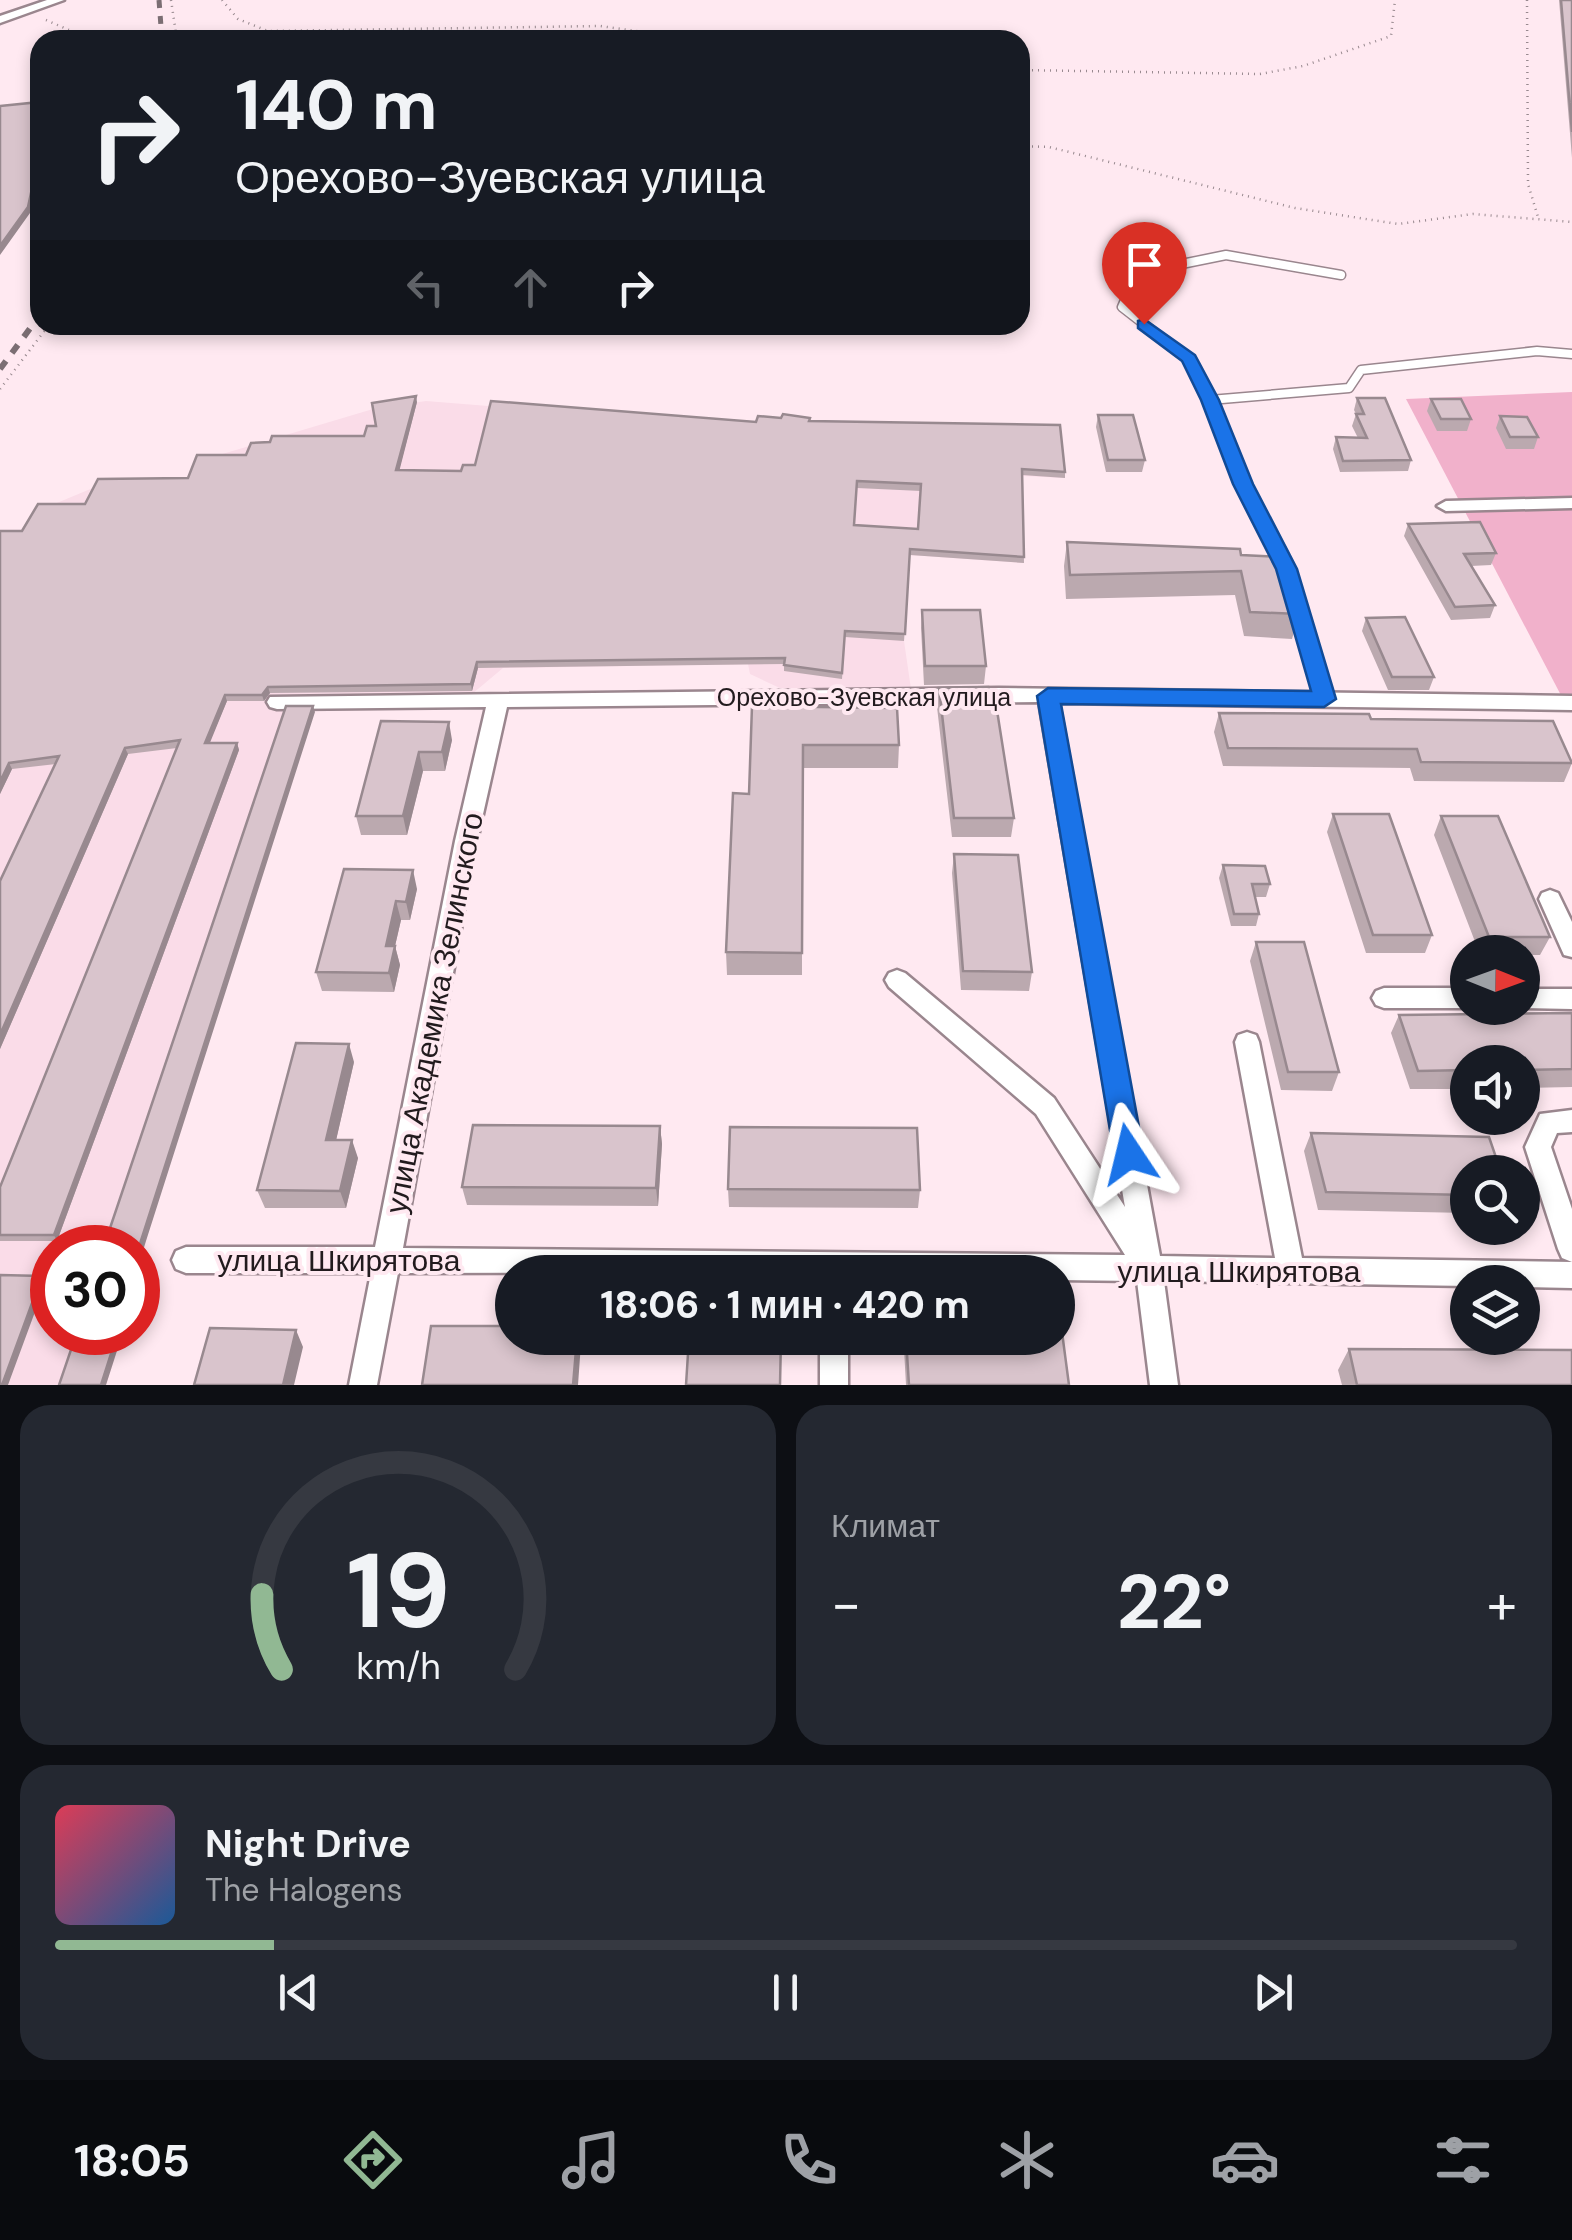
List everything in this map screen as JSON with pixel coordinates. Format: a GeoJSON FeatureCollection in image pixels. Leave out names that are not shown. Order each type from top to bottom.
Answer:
{"type":"FeatureCollection","features":[{"type":"Feature","properties":{"kind":"street"},"geometry":{"type":"LineString","coordinates":[[0,20],[30,13],[58,0]]}},
{"type":"Feature","properties":{"kind":"street"},"geometry":{"type":"LineString","coordinates":[[1446,506],[1572,503]]}},
{"type":"Feature","properties":{"kind":"street"},"geometry":{"type":"LineString","coordinates":[[1048,696],[1149,1269],[1164,1385]]}},
{"type":"Feature","properties":{"kind":"street","name":"Орехово-Зуевская улица"},"geometry":{"type":"LineString","coordinates":[[277,702],[1048,696],[1572,703]]}},
{"type":"Feature","properties":{"kind":"street","name":"улица Академика Зелинского"},"geometry":{"type":"LineString","coordinates":[[363,1385],[466,841],[498,700]]}},
{"type":"Feature","properties":{"kind":"street"},"geometry":{"type":"LineString","coordinates":[[1550,899],[1572,948]]}},
{"type":"Feature","properties":{"kind":"street"},"geometry":{"type":"LineString","coordinates":[[898,980],[1045,1106],[1149,1269]]}},
{"type":"Feature","properties":{"kind":"street"},"geometry":{"type":"LineString","coordinates":[[1384,998],[1450,998]]}},
{"type":"Feature","properties":{"kind":"street"},"geometry":{"type":"LineString","coordinates":[[1540,998],[1572,999]]}},
{"type":"Feature","properties":{"kind":"street"},"geometry":{"type":"LineString","coordinates":[[1247,1042],[1291,1271]]}},
{"type":"Feature","properties":{"kind":"street"},"geometry":{"type":"LineString","coordinates":[[1572,1121],[1549,1122],[1538,1146],[1572,1250]]}},
{"type":"Feature","properties":{"kind":"street","name":"улица Шкирятова"},"geometry":{"type":"LineString","coordinates":[[186,1260],[495,1262]]}},
{"type":"Feature","properties":{"kind":"street","name":"улица Шкирятова"},"geometry":{"type":"LineString","coordinates":[[1075,1269],[1572,1275]]}},
{"type":"Feature","properties":{"kind":"street"},"geometry":{"type":"LineString","coordinates":[[834,1355],[834,1385]]}},
{"type":"Feature","properties":{"kind":"lane"},"geometry":{"type":"LineString","coordinates":[[1324,699],[1287,569],[1243,484],[1189,358],[1122,308],[1137,274],[1226,255],[1341,275]]}},
{"type":"Feature","properties":{"kind":"lane"},"geometry":{"type":"LineString","coordinates":[[1210,400],[1349,388],[1362,370],[1538,351],[1572,354]]}},
{"type":"Feature","properties":{"kind":"path"},"geometry":{"type":"LineString","coordinates":[[171,0],[176,30]]}},
{"type":"Feature","properties":{"kind":"path"},"geometry":{"type":"LineString","coordinates":[[222,0],[238,19],[266,30]]}},
{"type":"Feature","properties":{"kind":"path"},"geometry":{"type":"LineString","coordinates":[[1030,70],[1219,75],[1303,66],[1391,36],[1395,0]]}},
{"type":"Feature","properties":{"kind":"path"},"geometry":{"type":"LineString","coordinates":[[1527,0],[1528,184],[1538,217]]}},
{"type":"Feature","properties":{"kind":"path"},"geometry":{"type":"LineString","coordinates":[[30,13],[69,30]]}},
{"type":"Feature","properties":{"kind":"path"},"geometry":{"type":"LineString","coordinates":[[334,30],[600,26],[629,30]]}},
{"type":"Feature","properties":{"kind":"path"},"geometry":{"type":"LineString","coordinates":[[1030,146],[1049,147],[1296,208],[1398,224],[1473,214],[1572,222]]}},
{"type":"Feature","properties":{"kind":"path"},"geometry":{"type":"LineString","coordinates":[[0,389],[41,335]]}},
{"type":"Feature","properties":{"kind":"shaded area"},"geometry":{"type":"Polygon","coordinates":[[[1572,392],[1572,703],[1565,703],[1406,399],[1572,392]]]}},
{"type":"Feature","properties":{"kind":"shaded area"},"geometry":{"type":"Polygon","coordinates":[[[426,401],[756,428],[1064,462],[1065,478],[1022,476],[1024,563],[910,555],[904,641],[911,689],[782,689],[750,674],[748,664],[503,668],[472,694],[324,694],[311,714],[151,1225],[30,1225],[30,1355],[116,1355],[106,1385],[0,1385],[0,537],[25,537],[40,510],[100,485],[189,484],[199,461],[373,409],[426,401]]]}},
{"type":"Feature","properties":{"kind":"building"},"geometry":{"type":"Polygon","coordinates":[[[1561,0],[1572,0],[1572,132],[1561,0]]]}},
{"type":"Feature","properties":{"kind":"building"},"geometry":{"type":"Polygon","coordinates":[[[30,103],[30,198],[28,207],[0,246],[0,106],[30,103]]]}},
{"type":"Feature","properties":{"kind":"building"},"geometry":{"type":"Polygon","coordinates":[[[416,396],[396,470],[461,471],[463,465],[475,465],[491,401],[756,422],[758,416],[781,418],[783,414],[810,418],[809,421],[1060,425],[1065,472],[1022,469],[1024,557],[910,549],[905,634],[845,631],[842,673],[784,665],[785,658],[477,662],[471,684],[268,687],[262,695],[225,695],[205,743],[237,743],[58,1225],[30,1225],[30,1235],[0,1235],[0,1187],[180,740],[125,748],[0,1035],[0,881],[59,756],[9,763],[0,782],[0,531],[22,531],[38,504],[85,504],[98,479],[188,478],[197,455],[246,455],[251,443],[270,442],[272,436],[364,436],[367,426],[376,426],[372,403],[416,396]],[[857,481],[854,525],[918,529],[921,484],[857,481]]]}},
{"type":"Feature","properties":{"kind":"building"},"geometry":{"type":"Polygon","coordinates":[[[1357,398],[1385,398],[1411,460],[1343,461],[1336,437],[1367,438],[1356,414],[1364,414],[1357,398]]]}},
{"type":"Feature","properties":{"kind":"building"},"geometry":{"type":"Polygon","coordinates":[[[1431,399],[1461,399],[1471,419],[1441,419],[1431,399]]]}},
{"type":"Feature","properties":{"kind":"building"},"geometry":{"type":"Polygon","coordinates":[[[1098,415],[1133,415],[1145,460],[1108,460],[1098,415]]]}},
{"type":"Feature","properties":{"kind":"building"},"geometry":{"type":"Polygon","coordinates":[[[1500,416],[1527,417],[1538,437],[1510,437],[1500,416]]]}},
{"type":"Feature","properties":{"kind":"building"},"geometry":{"type":"Polygon","coordinates":[[[1480,522],[1496,553],[1464,554],[1495,605],[1455,607],[1408,524],[1480,522]]]}},
{"type":"Feature","properties":{"kind":"building"},"geometry":{"type":"Polygon","coordinates":[[[1067,542],[1240,549],[1241,555],[1285,557],[1299,614],[1250,612],[1241,571],[1070,575],[1067,542]]]}},
{"type":"Feature","properties":{"kind":"building"},"geometry":{"type":"Polygon","coordinates":[[[922,610],[980,610],[986,666],[925,666],[922,610]]]}},
{"type":"Feature","properties":{"kind":"building"},"geometry":{"type":"Polygon","coordinates":[[[1405,617],[1434,677],[1392,677],[1366,618],[1405,617]]]}},
{"type":"Feature","properties":{"kind":"building"},"geometry":{"type":"Polygon","coordinates":[[[988,687],[989,704],[996,704],[1014,818],[954,818],[939,688],[988,687]]]}},
{"type":"Feature","properties":{"kind":"building"},"geometry":{"type":"Polygon","coordinates":[[[286,706],[313,706],[146,1225],[111,1225],[286,706]]]}},
{"type":"Feature","properties":{"kind":"building"},"geometry":{"type":"Polygon","coordinates":[[[752,706],[897,708],[899,745],[803,745],[802,953],[726,952],[733,793],[749,794],[752,706]]]}},
{"type":"Feature","properties":{"kind":"building"},"geometry":{"type":"Polygon","coordinates":[[[1219,713],[1553,721],[1572,763],[1421,762],[1417,749],[1228,748],[1219,713]]]}},
{"type":"Feature","properties":{"kind":"building"},"geometry":{"type":"Polygon","coordinates":[[[381,721],[449,722],[442,752],[419,752],[403,816],[356,816],[381,721]]]}},
{"type":"Feature","properties":{"kind":"building"},"geometry":{"type":"Polygon","coordinates":[[[1333,814],[1389,814],[1432,935],[1373,935],[1333,814]]]}},
{"type":"Feature","properties":{"kind":"building"},"geometry":{"type":"Polygon","coordinates":[[[1441,816],[1498,816],[1550,937],[1488,935],[1441,816]]]}},
{"type":"Feature","properties":{"kind":"building"},"geometry":{"type":"Polygon","coordinates":[[[954,854],[1018,855],[1032,972],[963,971],[954,854]]]}},
{"type":"Feature","properties":{"kind":"building"},"geometry":{"type":"Polygon","coordinates":[[[1223,865],[1265,866],[1270,884],[1252,884],[1259,914],[1234,914],[1223,865]]]}},
{"type":"Feature","properties":{"kind":"building"},"geometry":{"type":"Polygon","coordinates":[[[344,869],[413,870],[406,902],[396,901],[386,946],[395,946],[389,973],[316,972],[344,869]]]}},
{"type":"Feature","properties":{"kind":"building"},"geometry":{"type":"Polygon","coordinates":[[[1256,942],[1304,942],[1339,1072],[1288,1072],[1256,942]]]}},
{"type":"Feature","properties":{"kind":"building"},"geometry":{"type":"Polygon","coordinates":[[[1540,1013],[1572,1013],[1572,1069],[1540,1070],[1540,1045],[1450,1045],[1450,1070],[1418,1071],[1399,1015],[1450,1014],[1450,1025],[1540,1025],[1540,1013]]]}},
{"type":"Feature","properties":{"kind":"building"},"geometry":{"type":"Polygon","coordinates":[[[296,1043],[349,1044],[326,1140],[352,1140],[340,1191],[257,1190],[296,1043]]]}},
{"type":"Feature","properties":{"kind":"building"},"geometry":{"type":"Polygon","coordinates":[[[473,1125],[660,1126],[656,1188],[462,1187],[473,1125]]]}},
{"type":"Feature","properties":{"kind":"building"},"geometry":{"type":"Polygon","coordinates":[[[730,1127],[917,1128],[920,1190],[728,1189],[730,1127]]]}},
{"type":"Feature","properties":{"kind":"building"},"geometry":{"type":"Polygon","coordinates":[[[1311,1133],[1489,1137],[1495,1155],[1450,1155],[1450,1195],[1326,1192],[1311,1133]]]}},
{"type":"Feature","properties":{"kind":"building"},"geometry":{"type":"Polygon","coordinates":[[[0,1275],[30,1276],[30,1309],[0,1385],[0,1275]]]}},
{"type":"Feature","properties":{"kind":"building"},"geometry":{"type":"Polygon","coordinates":[[[431,1326],[495,1326],[495,1355],[576,1355],[573,1385],[422,1385],[431,1326]]]}},
{"type":"Feature","properties":{"kind":"building"},"geometry":{"type":"Polygon","coordinates":[[[210,1328],[296,1330],[283,1385],[194,1385],[210,1328]]]}},
{"type":"Feature","properties":{"kind":"building"},"geometry":{"type":"Polygon","coordinates":[[[1349,1349],[1450,1349],[1450,1355],[1540,1355],[1540,1350],[1572,1350],[1572,1385],[1357,1385],[1349,1349]]]}},
{"type":"Feature","properties":{"kind":"building"},"geometry":{"type":"Polygon","coordinates":[[[69,1355],[111,1355],[101,1385],[59,1385],[69,1355]]]}},
{"type":"Feature","properties":{"kind":"building"},"geometry":{"type":"Polygon","coordinates":[[[688,1355],[781,1355],[780,1385],[686,1385],[688,1355]]]}},
{"type":"Feature","properties":{"kind":"building"},"geometry":{"type":"Polygon","coordinates":[[[907,1355],[1065,1355],[1069,1385],[909,1385],[907,1355]]]}},
{"type":"Feature","properties":{"kind":"railway"},"geometry":{"type":"LineString","coordinates":[[159,0],[161,30]]}},
{"type":"Feature","properties":{"kind":"railway"},"geometry":{"type":"LineString","coordinates":[[0,369],[30,328]]}},
{"type":"Feature","properties":{"kind":"route"},"geometry":{"type":"LineString","coordinates":[[1129,1154],[1048,696],[1324,699],[1287,569],[1243,484],[1210,400],[1189,358],[1144,324]]}}]}
